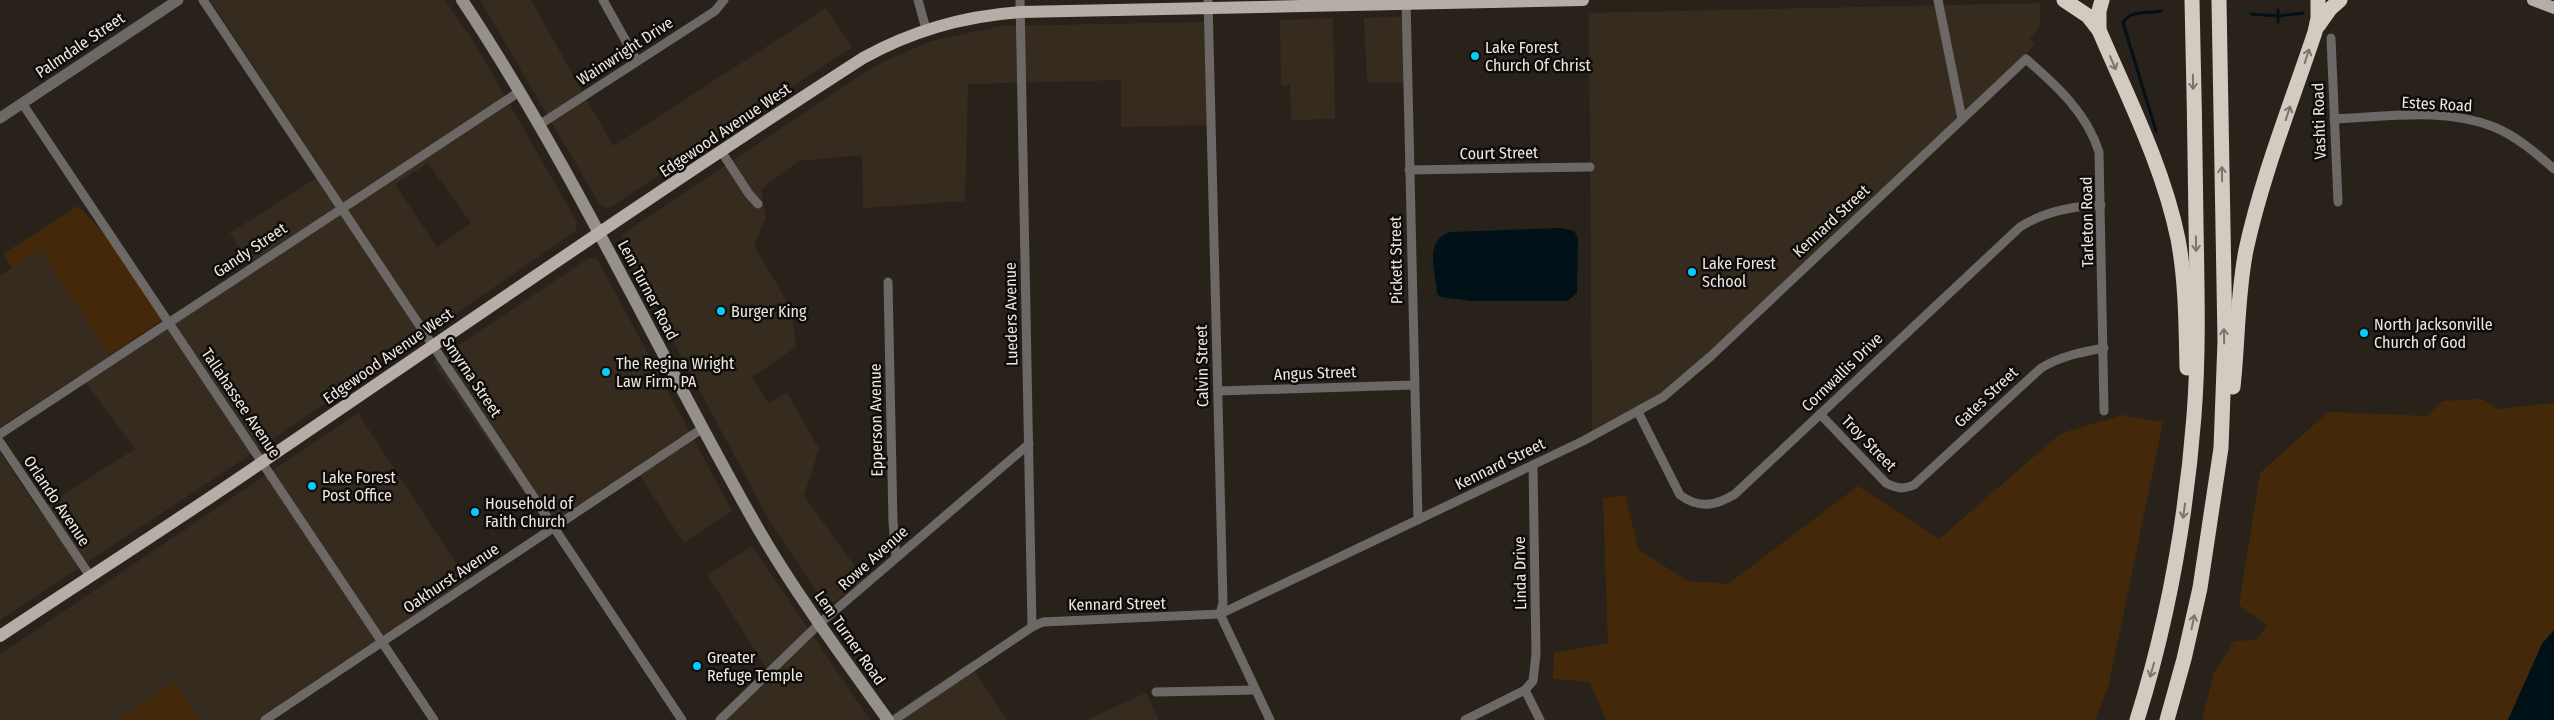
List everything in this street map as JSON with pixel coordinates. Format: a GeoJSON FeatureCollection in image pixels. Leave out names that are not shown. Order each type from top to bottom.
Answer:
{"type":"FeatureCollection","features":[{"type":"Feature","properties":{"kind":"highway"},"geometry":{"type":"LineString","coordinates":[[2064,0],[2088,16],[2099,30],[2154,160],[2177,238],[2186,304],[2187,486]]}},
{"type":"Feature","properties":{"kind":"highway"},"geometry":{"type":"LineString","coordinates":[[2099,30],[2099,11],[2102,0]]}},
{"type":"Feature","properties":{"kind":"highway"},"geometry":{"type":"LineString","coordinates":[[2137,720],[2154,663],[2170,592],[2187,486],[2194,414],[2197,343],[2192,0]]}},
{"type":"Feature","properties":{"kind":"highway"},"geometry":{"type":"LineString","coordinates":[[2219,0],[2225,350],[2219,472]]}},
{"type":"Feature","properties":{"kind":"highway"},"geometry":{"type":"LineString","coordinates":[[2167,720],[2193,624],[2229,420],[2246,250],[2259,202],[2314,32],[2318,18],[2318,0]]}},
{"type":"Feature","properties":{"kind":"highway"},"geometry":{"type":"LineString","coordinates":[[2314,32],[2330,9],[2340,0]]}},
{"type":"Feature","properties":{"kind":"main road","name":"Lem Turner Road"},"geometry":{"type":"LineString","coordinates":[[462,0],[539,125],[757,526],[820,624],[888,720]]}},
{"type":"Feature","properties":{"kind":"main road","name":"Edgewood Avenue West"},"geometry":{"type":"LineString","coordinates":[[0,636],[262,462],[721,151],[863,58],[888,44],[926,29],[1020,6],[1583,0]]}},
{"type":"Feature","properties":{"kind":"main road"},"geometry":{"type":"LineString","coordinates":[[2533,0],[2554,8]]}},
{"type":"Feature","properties":{"kind":"street","name":"Palmdale Street"},"geometry":{"type":"LineString","coordinates":[[0,118],[178,0]]}},
{"type":"Feature","properties":{"kind":"street","name":"Smyrna Street"},"geometry":{"type":"LineString","coordinates":[[203,0],[682,720]]}},
{"type":"Feature","properties":{"kind":"street"},"geometry":{"type":"LineString","coordinates":[[603,0],[637,62]]}},
{"type":"Feature","properties":{"kind":"street","name":"Wainwright Drive"},"geometry":{"type":"LineString","coordinates":[[539,125],[715,11],[724,0]]}},
{"type":"Feature","properties":{"kind":"street"},"geometry":{"type":"LineString","coordinates":[[918,0],[926,29]]}},
{"type":"Feature","properties":{"kind":"street"},"geometry":{"type":"LineString","coordinates":[[1938,0],[1962,119]]}},
{"type":"Feature","properties":{"kind":"street","name":"Pickett Street"},"geometry":{"type":"LineString","coordinates":[[1406,1],[1418,520]]}},
{"type":"Feature","properties":{"kind":"street","name":"Calvin Street"},"geometry":{"type":"LineString","coordinates":[[1208,4],[1223,603],[1220,614]]}},
{"type":"Feature","properties":{"kind":"street","name":"Lueders Avenue"},"geometry":{"type":"LineString","coordinates":[[1020,6],[1032,627]]}},
{"type":"Feature","properties":{"kind":"street","name":"Vashti Road"},"geometry":{"type":"LineString","coordinates":[[2331,38],[2338,202]]}},
{"type":"Feature","properties":{"kind":"street","name":"Kennard Street"},"geometry":{"type":"LineString","coordinates":[[894,720],[1032,627],[1055,620],[1220,614],[1533,465],[1638,412],[1668,393],[1711,356],[2026,59]]}},
{"type":"Feature","properties":{"kind":"street","name":"Tarleton Road"},"geometry":{"type":"LineString","coordinates":[[2026,59],[2072,103],[2090,128],[2099,152],[2102,205],[2104,411]]}},
{"type":"Feature","properties":{"kind":"street","name":"Gandy Street"},"geometry":{"type":"LineString","coordinates":[[0,434],[341,207],[519,92]]}},
{"type":"Feature","properties":{"kind":"street","name":"Tallahassee Avenue"},"geometry":{"type":"LineString","coordinates":[[22,103],[434,720]]}},
{"type":"Feature","properties":{"kind":"street","name":"Estes Road"},"geometry":{"type":"LineString","coordinates":[[2334,119],[2427,116],[2460,118],[2481,122],[2510,134],[2554,169]]}},
{"type":"Feature","properties":{"kind":"street"},"geometry":{"type":"LineString","coordinates":[[721,151],[749,194],[758,204]]}},
{"type":"Feature","properties":{"kind":"street","name":"Court Street"},"geometry":{"type":"LineString","coordinates":[[1409,170],[1590,166]]}},
{"type":"Feature","properties":{"kind":"street","name":"Cornwallis Drive"},"geometry":{"type":"LineString","coordinates":[[1638,412],[1680,495],[1690,502],[1709,505],[1720,503],[1735,494],[2020,227],[2035,217],[2058,210],[2102,205]]}},
{"type":"Feature","properties":{"kind":"street","name":"Epperson Avenue"},"geometry":{"type":"LineString","coordinates":[[888,282],[893,522],[896,557]]}},
{"type":"Feature","properties":{"kind":"street","name":"Gates Street"},"geometry":{"type":"LineString","coordinates":[[1900,489],[1914,485],[2041,368],[2054,360],[2076,353],[2104,348]]}},
{"type":"Feature","properties":{"kind":"street","name":"Angus Street"},"geometry":{"type":"LineString","coordinates":[[1218,391],[1414,385]]}},
{"type":"Feature","properties":{"kind":"street","name":"Troy Street"},"geometry":{"type":"LineString","coordinates":[[1820,414],[1886,483],[1900,489]]}},
{"type":"Feature","properties":{"kind":"street","name":"Oakhurst Avenue"},"geometry":{"type":"LineString","coordinates":[[265,720],[703,428]]}},
{"type":"Feature","properties":{"kind":"street","name":"Orlando Avenue"},"geometry":{"type":"LineString","coordinates":[[0,442],[90,576]]}},
{"type":"Feature","properties":{"kind":"street","name":"Rowe Avenue"},"geometry":{"type":"LineString","coordinates":[[720,720],[820,624],[1029,444]]}},
{"type":"Feature","properties":{"kind":"street","name":"Linda Drive"},"geometry":{"type":"LineString","coordinates":[[1525,690],[1533,681],[1536,654],[1533,465]]}},
{"type":"Feature","properties":{"kind":"street"},"geometry":{"type":"LineString","coordinates":[[1220,614],[1270,720]]}},
{"type":"Feature","properties":{"kind":"street"},"geometry":{"type":"LineString","coordinates":[[1156,692],[1255,690]]}},
{"type":"Feature","properties":{"kind":"street"},"geometry":{"type":"LineString","coordinates":[[1465,720],[1525,690],[1540,720]]}},
{"type":"Feature","properties":{"kind":"shaded area"},"geometry":{"type":"Polygon","coordinates":[[[210,0],[445,0],[474,42],[577,222],[576,231],[250,455],[0,620],[0,452],[39,510],[135,449],[80,375],[0,427],[0,276],[39,250],[109,355],[250,265],[230,233],[324,173],[210,0]],[[428,163],[395,184],[437,247],[471,223],[428,163]]]}},
{"type":"Feature","properties":{"kind":"shaded area"},"geometry":{"type":"Polygon","coordinates":[[[480,0],[531,0],[613,146],[826,8],[852,47],[608,209],[600,205],[480,0]]]}},
{"type":"Feature","properties":{"kind":"shaded area","name":"Lake Forest School"},"geometry":{"type":"Polygon","coordinates":[[[2040,3],[2040,25],[2030,39],[2035,45],[1691,370],[1659,394],[1592,430],[1589,13],[2040,3]]]}},
{"type":"Feature","properties":{"kind":"shaded area"},"geometry":{"type":"Polygon","coordinates":[[[1411,16],[1412,82],[1367,83],[1364,18],[1411,16]]]}},
{"type":"Feature","properties":{"kind":"shaded area"},"geometry":{"type":"Polygon","coordinates":[[[1333,18],[1335,119],[1291,120],[1290,85],[1281,85],[1280,20],[1333,18]]]}},
{"type":"Feature","properties":{"kind":"shaded area"},"geometry":{"type":"Polygon","coordinates":[[[1204,22],[1208,125],[1121,127],[1121,80],[968,84],[965,201],[863,208],[862,155],[799,161],[761,189],[766,217],[754,246],[792,310],[796,347],[752,377],[768,403],[787,393],[819,449],[804,496],[865,580],[827,607],[768,518],[621,244],[623,234],[859,76],[885,61],[931,41],[1002,26],[1204,22]]]}},
{"type":"Feature","properties":{"kind":"shaded area"},"geometry":{"type":"Polygon","coordinates":[[[78,206],[106,235],[163,319],[109,355],[39,250],[12,268],[3,254],[78,206]]]}},
{"type":"Feature","properties":{"kind":"shaded area"},"geometry":{"type":"Polygon","coordinates":[[[1561,228],[1574,231],[1578,238],[1577,293],[1567,301],[1472,301],[1441,297],[1437,294],[1433,258],[1436,242],[1442,236],[1450,232],[1561,228]]]}},
{"type":"Feature","properties":{"kind":"shaded area"},"geometry":{"type":"Polygon","coordinates":[[[589,258],[597,259],[599,262],[732,511],[684,543],[640,476],[552,533],[433,362],[589,258]]]}},
{"type":"Feature","properties":{"kind":"shaded area"},"geometry":{"type":"Polygon","coordinates":[[[2482,399],[2498,409],[2554,403],[2554,630],[2542,644],[2508,720],[2202,720],[2214,673],[2234,641],[2256,640],[2267,625],[2239,605],[2260,473],[2328,412],[2426,416],[2443,401],[2482,399]]]}},
{"type":"Feature","properties":{"kind":"shaded area"},"geometry":{"type":"Polygon","coordinates":[[[358,413],[471,586],[271,720],[199,720],[174,683],[118,720],[0,720],[0,654],[358,413]]]}},
{"type":"Feature","properties":{"kind":"shaded area"},"geometry":{"type":"Polygon","coordinates":[[[2122,415],[2163,422],[2109,684],[2095,720],[1606,720],[1590,682],[1553,679],[1554,653],[1608,643],[1603,498],[1625,495],[1639,550],[1688,581],[1728,584],[1858,486],[1939,539],[2060,434],[2122,415]]]}},
{"type":"Feature","properties":{"kind":"shaded area"},"geometry":{"type":"Polygon","coordinates":[[[752,546],[870,720],[713,720],[767,669],[707,575],[752,546]]]}},
{"type":"Feature","properties":{"kind":"shaded area"},"geometry":{"type":"Polygon","coordinates":[[[2554,630],[2554,720],[2508,720],[2542,644],[2554,630]]]}},
{"type":"Feature","properties":{"kind":"shaded area"},"geometry":{"type":"Polygon","coordinates":[[[969,663],[1007,720],[904,720],[897,711],[969,663]]]}},
{"type":"Feature","properties":{"kind":"shaded area"},"geometry":{"type":"Polygon","coordinates":[[[174,683],[199,720],[118,720],[174,683]]]}},
{"type":"Feature","properties":{"kind":"shaded area"},"geometry":{"type":"Polygon","coordinates":[[[1146,693],[1159,720],[1086,720],[1146,693]]]}},
{"type":"Feature","properties":{"kind":"waterway"},"geometry":{"type":"LineString","coordinates":[[2278,10],[2278,22]]}},
{"type":"Feature","properties":{"kind":"waterway"},"geometry":{"type":"LineString","coordinates":[[2156,131],[2123,23],[2135,14],[2161,11]]}},
{"type":"Feature","properties":{"kind":"waterway"},"geometry":{"type":"LineString","coordinates":[[2251,14],[2278,16],[2303,13]]}},
{"type":"Feature","properties":{"kind":"place","name":"Lake Forest Church Of Christ"},"geometry":{"type":"Point","coordinates":[1475,56]}},
{"type":"Feature","properties":{"kind":"place","name":"Lake Forest School"},"geometry":{"type":"Point","coordinates":[1692,272]}},
{"type":"Feature","properties":{"kind":"place","name":"Burger King"},"geometry":{"type":"Point","coordinates":[721,311]}},
{"type":"Feature","properties":{"kind":"place","name":"North Jacksonville Church of God"},"geometry":{"type":"Point","coordinates":[2364,333]}},
{"type":"Feature","properties":{"kind":"place","name":"The Regina Wright Law Firm, PA"},"geometry":{"type":"Point","coordinates":[606,372]}},
{"type":"Feature","properties":{"kind":"place","name":"Lake Forest Post Office"},"geometry":{"type":"Point","coordinates":[312,486]}},
{"type":"Feature","properties":{"kind":"place","name":"Household of Faith Church"},"geometry":{"type":"Point","coordinates":[475,512]}},
{"type":"Feature","properties":{"kind":"place","name":"Greater Refuge Temple"},"geometry":{"type":"Point","coordinates":[697,666]}}]}
